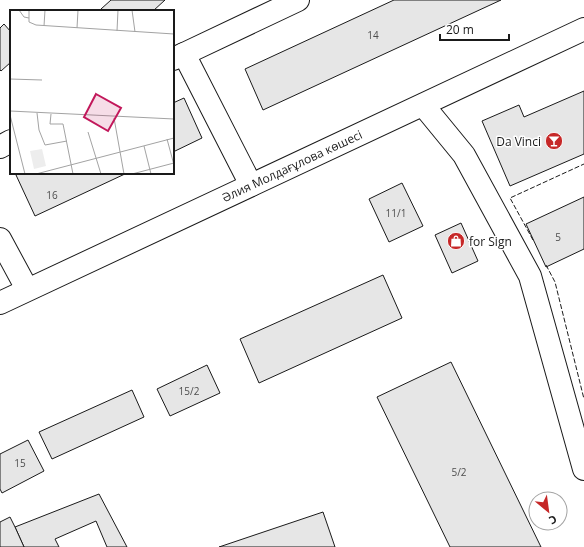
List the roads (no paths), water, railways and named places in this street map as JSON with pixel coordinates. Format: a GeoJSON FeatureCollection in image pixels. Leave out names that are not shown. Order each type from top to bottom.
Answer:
{"type":"FeatureCollection","features":[{"type":"Feature","properties":{"kind":"main road"},"geometry":{"type":"LineString","coordinates":[[251,185],[178,57],[298,0]]}},
{"type":"Feature","properties":{"kind":"main road","name":"Әлия Молдағұлова көшесі"},"geometry":{"type":"LineString","coordinates":[[0,303],[27,289],[584,29]]}},
{"type":"Feature","properties":{"kind":"main road"},"geometry":{"type":"LineString","coordinates":[[423,105],[464,155],[530,276],[584,469]]}},
{"type":"Feature","properties":{"kind":"main road"},"geometry":{"type":"LineString","coordinates":[[0,147],[10,142]]}},
{"type":"Feature","properties":{"kind":"main road"},"geometry":{"type":"LineString","coordinates":[[0,239],[27,289]]}},
{"type":"Feature","properties":{"kind":"place","name":"Da Vinci"},"geometry":{"type":"Point","coordinates":[554,141]}},
{"type":"Feature","properties":{"kind":"place","name":"for Sign"},"geometry":{"type":"Point","coordinates":[456,241]}}]}
